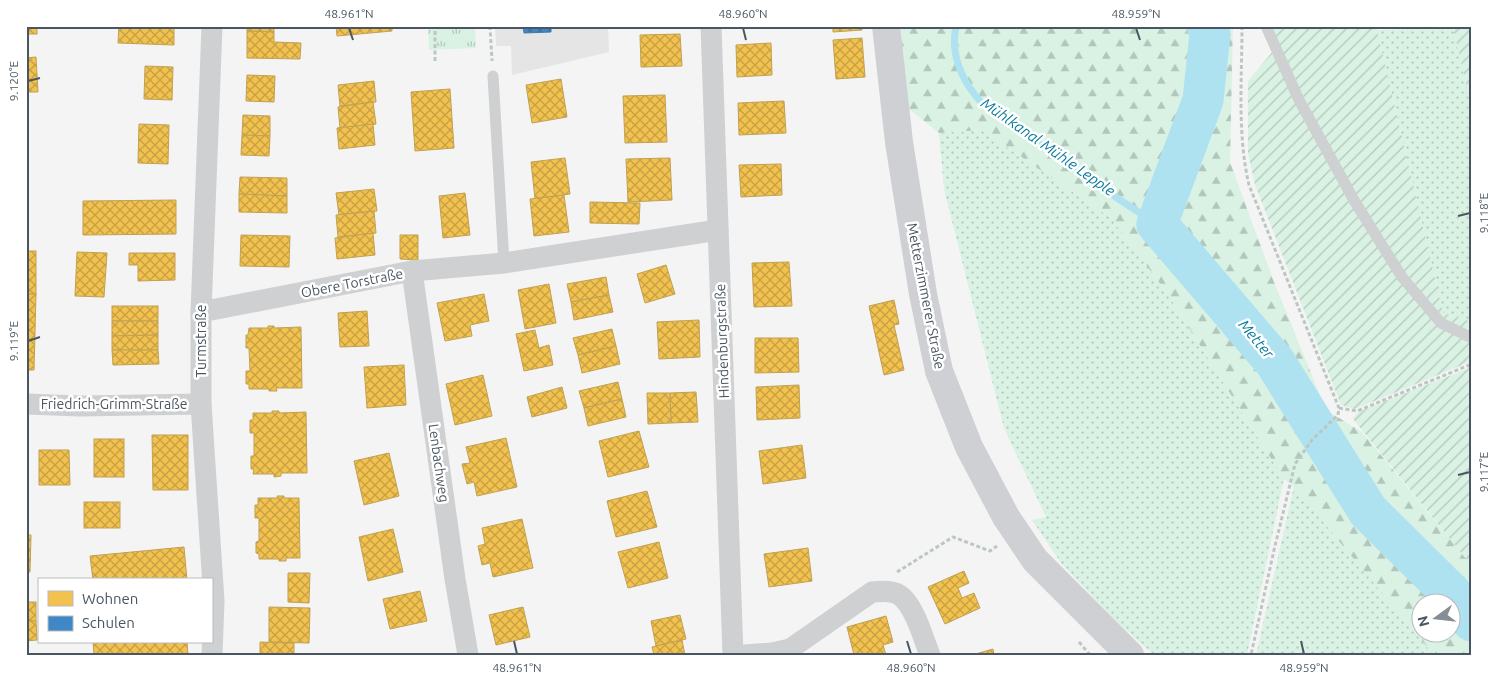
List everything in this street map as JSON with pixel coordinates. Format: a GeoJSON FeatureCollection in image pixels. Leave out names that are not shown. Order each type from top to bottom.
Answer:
{"type":"FeatureCollection","features":[{"type":"Feature","properties":{"kind":"main road","name":"Metterzimmerer Straße"},"geometry":{"type":"LineString","coordinates":[[886,26],[899,142],[922,294],[939,371],[969,447],[1006,517],[1036,560],[1130,655]]}},
{"type":"Feature","properties":{"kind":"street","name":"Turmstraße"},"geometry":{"type":"LineString","coordinates":[[212,26],[201,312],[201,404],[214,601],[212,655]]}},
{"type":"Feature","properties":{"kind":"street","name":"Hindenburgstraße"},"geometry":{"type":"LineString","coordinates":[[711,26],[733,655]]}},
{"type":"Feature","properties":{"kind":"street","name":"Obere Torstraße"},"geometry":{"type":"LineString","coordinates":[[201,312],[412,271],[504,263],[718,230]]}},
{"type":"Feature","properties":{"kind":"street","name":"Lenbachweg"},"geometry":{"type":"LineString","coordinates":[[412,271],[455,579],[468,655]]}},
{"type":"Feature","properties":{"kind":"street","name":"Friedrich-Grimm-Straße"},"geometry":{"type":"LineString","coordinates":[[26,404],[80,406],[201,404]]}},
{"type":"Feature","properties":{"kind":"street"},"geometry":{"type":"LineString","coordinates":[[745,655],[772,653],[790,649],[872,592],[886,591],[902,596],[914,615],[930,655]]}},
{"type":"Feature","properties":{"kind":"lane"},"geometry":{"type":"LineString","coordinates":[[1266,26],[1299,100],[1354,202],[1402,277],[1441,323],[1472,338]]}},
{"type":"Feature","properties":{"kind":"lane"},"geometry":{"type":"LineString","coordinates":[[493,76],[504,263]]}},
{"type":"Feature","properties":{"kind":"path"},"geometry":{"type":"LineString","coordinates":[[435,26],[435,61]]}},
{"type":"Feature","properties":{"kind":"path"},"geometry":{"type":"LineString","coordinates":[[490,26],[491,47]]}},
{"type":"Feature","properties":{"kind":"path"},"geometry":{"type":"LineString","coordinates":[[1242,26],[1241,114],[1245,167],[1249,185],[1339,408],[1338,414],[1312,440],[1295,464],[1251,655]]}},
{"type":"Feature","properties":{"kind":"path"},"geometry":{"type":"LineString","coordinates":[[1339,408],[1357,411],[1472,364]]}},
{"type":"Feature","properties":{"kind":"path"},"geometry":{"type":"LineString","coordinates":[[894,574],[953,537],[990,551]]}},
{"type":"Feature","properties":{"kind":"shaded area"},"geometry":{"type":"Polygon","coordinates":[[[495,26],[608,26],[609,52],[512,75],[511,46],[496,46],[495,26]]]}},
{"type":"Feature","properties":{"kind":"green space"},"geometry":{"type":"Polygon","coordinates":[[[428,26],[475,26],[476,48],[429,50],[428,26]]]}},
{"type":"Feature","properties":{"kind":"green space"},"geometry":{"type":"Polygon","coordinates":[[[899,26],[1233,26],[1230,162],[1274,282],[1326,410],[1362,432],[1472,566],[1472,655],[1434,655],[1425,644],[1460,644],[1460,594],[1410,594],[1410,626],[1294,487],[1284,479],[1167,293],[1111,218],[982,130],[939,133],[909,109],[899,26]]]}},
{"type":"Feature","properties":{"kind":"green space"},"geometry":{"type":"Polygon","coordinates":[[[1272,26],[1376,26],[1443,313],[1472,322],[1472,361],[1355,409],[1341,405],[1255,185],[1248,153],[1248,81],[1278,45],[1272,26]]]}},
{"type":"Feature","properties":{"kind":"green space"},"geometry":{"type":"Polygon","coordinates":[[[1453,28],[1472,108],[1472,322],[1443,313],[1377,30],[1453,28]]]}},
{"type":"Feature","properties":{"kind":"green space"},"geometry":{"type":"Polygon","coordinates":[[[1453,28],[1472,28],[1472,108],[1453,28]]]}},
{"type":"Feature","properties":{"kind":"green space"},"geometry":{"type":"Polygon","coordinates":[[[982,130],[1111,218],[1167,293],[1284,479],[1247,655],[1154,655],[1114,619],[1061,563],[1032,520],[1046,517],[1004,428],[944,189],[939,133],[982,130]]]}},
{"type":"Feature","properties":{"kind":"green space"},"geometry":{"type":"Polygon","coordinates":[[[1472,367],[1472,566],[1353,419],[1358,412],[1472,367]]]}},
{"type":"Feature","properties":{"kind":"green space"},"geometry":{"type":"Polygon","coordinates":[[[1294,486],[1410,626],[1410,644],[1425,644],[1434,655],[1256,655],[1294,486]]]}},
{"type":"Feature","properties":{"kind":"building: Wohnen"},"geometry":{"type":"Polygon","coordinates":[[[26,26],[37,26],[37,34],[26,34],[26,26]]]}},
{"type":"Feature","properties":{"kind":"building: Wohnen"},"geometry":{"type":"Polygon","coordinates":[[[119,26],[174,28],[174,45],[118,43],[119,26]]]}},
{"type":"Feature","properties":{"kind":"building: Wohnen"},"geometry":{"type":"Polygon","coordinates":[[[124,26],[174,26],[174,28],[124,26]]]}},
{"type":"Feature","properties":{"kind":"building: Wohnen"},"geometry":{"type":"Polygon","coordinates":[[[247,26],[274,26],[274,32],[247,31],[247,26]]]}},
{"type":"Feature","properties":{"kind":"building: Wohnen"},"geometry":{"type":"Polygon","coordinates":[[[336,26],[392,26],[392,31],[337,36],[336,26]]]}},
{"type":"Feature","properties":{"kind":"building: Wohnen"},"geometry":{"type":"Polygon","coordinates":[[[833,26],[862,26],[862,30],[833,32],[833,26]]]}},
{"type":"Feature","properties":{"kind":"building: Wohnen"},"geometry":{"type":"Polygon","coordinates":[[[247,31],[274,32],[274,42],[301,43],[300,59],[247,58],[247,31]]]}},
{"type":"Feature","properties":{"kind":"building: Wohnen"},"geometry":{"type":"Polygon","coordinates":[[[680,34],[682,66],[641,67],[640,35],[680,34]]]}},
{"type":"Feature","properties":{"kind":"building: Wohnen"},"geometry":{"type":"Polygon","coordinates":[[[862,38],[865,77],[836,79],[833,40],[862,38]]]}},
{"type":"Feature","properties":{"kind":"building: Wohnen"},"geometry":{"type":"Polygon","coordinates":[[[771,43],[772,75],[737,77],[736,45],[771,43]]]}},
{"type":"Feature","properties":{"kind":"building: Wohnen"},"geometry":{"type":"Polygon","coordinates":[[[36,57],[38,92],[26,92],[26,58],[36,57]]]}},
{"type":"Feature","properties":{"kind":"building: Wohnen"},"geometry":{"type":"Polygon","coordinates":[[[145,66],[173,67],[172,100],[144,99],[145,66]]]}},
{"type":"Feature","properties":{"kind":"building: Wohnen"},"geometry":{"type":"Polygon","coordinates":[[[247,75],[275,76],[274,102],[246,101],[247,75]]]}},
{"type":"Feature","properties":{"kind":"building: Wohnen"},"geometry":{"type":"Polygon","coordinates":[[[561,79],[567,117],[532,123],[526,85],[561,79]]]}},
{"type":"Feature","properties":{"kind":"building: Wohnen"},"geometry":{"type":"Polygon","coordinates":[[[374,81],[376,102],[340,106],[338,85],[374,81]]]}},
{"type":"Feature","properties":{"kind":"building: Wohnen"},"geometry":{"type":"Polygon","coordinates":[[[450,89],[454,148],[415,151],[411,92],[450,89]]]}},
{"type":"Feature","properties":{"kind":"building: Wohnen"},"geometry":{"type":"Polygon","coordinates":[[[665,95],[667,142],[625,143],[623,96],[665,95]]]}},
{"type":"Feature","properties":{"kind":"building: Wohnen"},"geometry":{"type":"Polygon","coordinates":[[[784,101],[786,133],[739,135],[738,103],[784,101]]]}},
{"type":"Feature","properties":{"kind":"building: Wohnen"},"geometry":{"type":"Polygon","coordinates":[[[373,102],[376,124],[340,128],[338,107],[373,102]]]}},
{"type":"Feature","properties":{"kind":"building: Wohnen"},"geometry":{"type":"Polygon","coordinates":[[[243,115],[270,116],[270,136],[242,135],[243,115]]]}},
{"type":"Feature","properties":{"kind":"building: Wohnen"},"geometry":{"type":"Polygon","coordinates":[[[139,124],[169,125],[168,164],[138,163],[139,124]]]}},
{"type":"Feature","properties":{"kind":"building: Wohnen"},"geometry":{"type":"Polygon","coordinates":[[[373,124],[375,145],[339,149],[337,128],[373,124]]]}},
{"type":"Feature","properties":{"kind":"building: Wohnen"},"geometry":{"type":"Polygon","coordinates":[[[242,135],[270,136],[269,156],[241,155],[242,135]]]}},
{"type":"Feature","properties":{"kind":"building: Wohnen"},"geometry":{"type":"Polygon","coordinates":[[[565,158],[570,194],[535,199],[531,162],[565,158]]]}},
{"type":"Feature","properties":{"kind":"building: Wohnen"},"geometry":{"type":"Polygon","coordinates":[[[670,158],[672,200],[628,202],[626,159],[670,158]]]}},
{"type":"Feature","properties":{"kind":"building: Wohnen"},"geometry":{"type":"Polygon","coordinates":[[[781,164],[782,195],[741,197],[739,165],[781,164]]]}},
{"type":"Feature","properties":{"kind":"building: Wohnen"},"geometry":{"type":"Polygon","coordinates":[[[240,177],[287,178],[287,196],[239,194],[240,177]]]}},
{"type":"Feature","properties":{"kind":"building: Wohnen"},"geometry":{"type":"Polygon","coordinates":[[[374,189],[377,211],[339,215],[336,193],[374,189]]]}},
{"type":"Feature","properties":{"kind":"building: Wohnen"},"geometry":{"type":"Polygon","coordinates":[[[465,193],[470,235],[443,238],[439,196],[465,193]]]}},
{"type":"Feature","properties":{"kind":"building: Wohnen"},"geometry":{"type":"Polygon","coordinates":[[[239,194],[287,196],[287,213],[239,212],[239,194]]]}},
{"type":"Feature","properties":{"kind":"building: Wohnen"},"geometry":{"type":"Polygon","coordinates":[[[564,195],[569,232],[534,236],[530,199],[564,195]]]}},
{"type":"Feature","properties":{"kind":"building: Wohnen"},"geometry":{"type":"Polygon","coordinates":[[[176,200],[176,234],[83,235],[83,201],[176,200]]]}},
{"type":"Feature","properties":{"kind":"building: Wohnen"},"geometry":{"type":"Polygon","coordinates":[[[590,202],[640,203],[639,224],[590,223],[590,202]]]}},
{"type":"Feature","properties":{"kind":"building: Wohnen"},"geometry":{"type":"Polygon","coordinates":[[[374,211],[376,233],[338,237],[336,215],[374,211]]]}},
{"type":"Feature","properties":{"kind":"building: Wohnen"},"geometry":{"type":"Polygon","coordinates":[[[373,233],[375,255],[337,259],[335,238],[373,233]]]}},
{"type":"Feature","properties":{"kind":"building: Wohnen"},"geometry":{"type":"Polygon","coordinates":[[[241,235],[290,236],[289,267],[240,266],[241,235]]]}},
{"type":"Feature","properties":{"kind":"building: Wohnen"},"geometry":{"type":"Polygon","coordinates":[[[400,235],[418,235],[418,260],[400,259],[400,235]]]}},
{"type":"Feature","properties":{"kind":"building: Wohnen"},"geometry":{"type":"Polygon","coordinates":[[[26,251],[36,251],[36,294],[26,294],[26,251]]]}},
{"type":"Feature","properties":{"kind":"building: Wohnen"},"geometry":{"type":"Polygon","coordinates":[[[77,252],[107,253],[104,297],[75,296],[77,252]]]}},
{"type":"Feature","properties":{"kind":"building: Wohnen"},"geometry":{"type":"Polygon","coordinates":[[[129,253],[175,253],[175,280],[138,281],[138,265],[129,265],[129,253]]]}},
{"type":"Feature","properties":{"kind":"building: Wohnen"},"geometry":{"type":"Polygon","coordinates":[[[789,262],[792,306],[754,307],[752,263],[789,262]]]}},
{"type":"Feature","properties":{"kind":"building: Wohnen"},"geometry":{"type":"Polygon","coordinates":[[[666,265],[675,294],[645,303],[637,274],[666,265]]]}},
{"type":"Feature","properties":{"kind":"building: Wohnen"},"geometry":{"type":"Polygon","coordinates":[[[606,277],[609,295],[571,302],[567,284],[606,277]]]}},
{"type":"Feature","properties":{"kind":"building: Wohnen"},"geometry":{"type":"Polygon","coordinates":[[[549,284],[556,323],[525,329],[518,290],[549,284]]]}},
{"type":"Feature","properties":{"kind":"building: Wohnen"},"geometry":{"type":"Polygon","coordinates":[[[26,294],[36,294],[34,370],[26,370],[26,294]]]}},
{"type":"Feature","properties":{"kind":"building: Wohnen"},"geometry":{"type":"Polygon","coordinates":[[[484,294],[489,321],[470,325],[472,336],[445,341],[437,303],[484,294]]]}},
{"type":"Feature","properties":{"kind":"building: Wohnen"},"geometry":{"type":"Polygon","coordinates":[[[609,295],[613,312],[574,320],[571,302],[609,295]]]}},
{"type":"Feature","properties":{"kind":"building: Wohnen"},"geometry":{"type":"Polygon","coordinates":[[[894,300],[899,324],[894,325],[904,370],[884,375],[869,306],[894,300]]]}},
{"type":"Feature","properties":{"kind":"building: Wohnen"},"geometry":{"type":"Polygon","coordinates":[[[112,306],[158,306],[158,321],[112,321],[112,306]]]}},
{"type":"Feature","properties":{"kind":"building: Wohnen"},"geometry":{"type":"Polygon","coordinates":[[[367,311],[369,346],[340,347],[338,313],[367,311]]]}},
{"type":"Feature","properties":{"kind":"building: Wohnen"},"geometry":{"type":"Polygon","coordinates":[[[699,320],[700,357],[659,359],[657,322],[699,320]]]}},
{"type":"Feature","properties":{"kind":"building: Wohnen"},"geometry":{"type":"Polygon","coordinates":[[[112,321],[158,321],[158,335],[112,336],[112,321]]]}},
{"type":"Feature","properties":{"kind":"building: Wohnen"},"geometry":{"type":"Polygon","coordinates":[[[268,326],[274,326],[274,328],[301,327],[302,388],[276,388],[277,391],[269,391],[269,389],[249,389],[249,384],[246,384],[246,371],[250,371],[249,348],[246,348],[246,335],[248,335],[249,328],[268,328],[268,326]]]}},
{"type":"Feature","properties":{"kind":"building: Wohnen"},"geometry":{"type":"Polygon","coordinates":[[[612,329],[616,346],[578,355],[573,338],[612,329]]]}},
{"type":"Feature","properties":{"kind":"building: Wohnen"},"geometry":{"type":"Polygon","coordinates":[[[535,330],[539,348],[549,345],[553,365],[524,371],[516,334],[535,330]]]}},
{"type":"Feature","properties":{"kind":"building: Wohnen"},"geometry":{"type":"Polygon","coordinates":[[[158,335],[158,350],[112,350],[112,336],[158,335]]]}},
{"type":"Feature","properties":{"kind":"building: Wohnen"},"geometry":{"type":"Polygon","coordinates":[[[755,338],[798,338],[799,372],[755,373],[755,338]]]}},
{"type":"Feature","properties":{"kind":"building: Wohnen"},"geometry":{"type":"Polygon","coordinates":[[[616,346],[620,364],[582,373],[578,355],[616,346]]]}},
{"type":"Feature","properties":{"kind":"building: Wohnen"},"geometry":{"type":"Polygon","coordinates":[[[112,350],[158,350],[159,364],[113,365],[112,350]]]}},
{"type":"Feature","properties":{"kind":"building: Wohnen"},"geometry":{"type":"Polygon","coordinates":[[[404,365],[406,405],[367,408],[364,367],[404,365]]]}},
{"type":"Feature","properties":{"kind":"building: Wohnen"},"geometry":{"type":"Polygon","coordinates":[[[483,375],[492,416],[455,425],[446,384],[483,375]]]}},
{"type":"Feature","properties":{"kind":"building: Wohnen"},"geometry":{"type":"Polygon","coordinates":[[[618,382],[622,399],[584,408],[579,391],[618,382]]]}},
{"type":"Feature","properties":{"kind":"building: Wohnen"},"geometry":{"type":"Polygon","coordinates":[[[799,385],[800,418],[757,420],[756,387],[799,385]]]}},
{"type":"Feature","properties":{"kind":"building: Wohnen"},"geometry":{"type":"Polygon","coordinates":[[[562,387],[567,408],[532,417],[527,397],[562,387]]]}},
{"type":"Feature","properties":{"kind":"building: Wohnen"},"geometry":{"type":"Polygon","coordinates":[[[696,392],[698,422],[671,423],[670,393],[696,392]]]}},
{"type":"Feature","properties":{"kind":"building: Wohnen"},"geometry":{"type":"Polygon","coordinates":[[[647,393],[670,393],[671,423],[648,424],[647,393]]]}},
{"type":"Feature","properties":{"kind":"building: Wohnen"},"geometry":{"type":"Polygon","coordinates":[[[622,399],[626,417],[588,426],[584,408],[622,399]]]}},
{"type":"Feature","properties":{"kind":"building: Wohnen"},"geometry":{"type":"Polygon","coordinates":[[[272,411],[279,411],[279,413],[306,412],[307,473],[281,473],[281,476],[274,477],[274,474],[253,474],[254,469],[251,469],[251,456],[254,456],[254,433],[250,433],[250,420],[253,420],[253,413],[272,413],[272,411]]]}},
{"type":"Feature","properties":{"kind":"building: Wohnen"},"geometry":{"type":"Polygon","coordinates":[[[639,431],[649,467],[608,477],[599,441],[639,431]]]}},
{"type":"Feature","properties":{"kind":"building: Wohnen"},"geometry":{"type":"Polygon","coordinates":[[[152,435],[188,435],[188,490],[153,490],[152,435]]]}},
{"type":"Feature","properties":{"kind":"building: Wohnen"},"geometry":{"type":"Polygon","coordinates":[[[506,438],[517,487],[477,496],[474,482],[467,484],[462,464],[470,463],[466,447],[506,438]]]}},
{"type":"Feature","properties":{"kind":"building: Wohnen"},"geometry":{"type":"Polygon","coordinates":[[[94,439],[124,439],[124,477],[94,477],[94,439]]]}},
{"type":"Feature","properties":{"kind":"building: Wohnen"},"geometry":{"type":"Polygon","coordinates":[[[802,445],[806,478],[763,484],[759,451],[802,445]]]}},
{"type":"Feature","properties":{"kind":"building: Wohnen"},"geometry":{"type":"Polygon","coordinates":[[[39,450],[69,450],[70,485],[39,485],[39,450]]]}},
{"type":"Feature","properties":{"kind":"building: Wohnen"},"geometry":{"type":"Polygon","coordinates":[[[389,453],[399,496],[364,505],[354,461],[389,453]]]}},
{"type":"Feature","properties":{"kind":"building: Wohnen"},"geometry":{"type":"Polygon","coordinates":[[[647,491],[657,527],[616,537],[607,501],[647,491]]]}},
{"type":"Feature","properties":{"kind":"building: Wohnen"},"geometry":{"type":"Polygon","coordinates":[[[277,496],[299,498],[300,558],[286,558],[286,561],[259,559],[259,554],[256,553],[256,542],[259,541],[259,518],[255,518],[255,505],[258,505],[258,498],[278,498],[277,496]]]}},
{"type":"Feature","properties":{"kind":"building: Wohnen"},"geometry":{"type":"Polygon","coordinates":[[[84,502],[120,502],[120,528],[84,528],[84,502]]]}},
{"type":"Feature","properties":{"kind":"building: Wohnen"},"geometry":{"type":"Polygon","coordinates":[[[522,519],[533,568],[493,577],[490,563],[482,565],[478,546],[485,544],[482,528],[522,519]]]}},
{"type":"Feature","properties":{"kind":"building: Wohnen"},"geometry":{"type":"Polygon","coordinates":[[[393,529],[403,572],[368,581],[359,537],[393,529]]]}},
{"type":"Feature","properties":{"kind":"building: Wohnen"},"geometry":{"type":"Polygon","coordinates":[[[26,535],[31,535],[30,572],[26,572],[26,535]]]}},
{"type":"Feature","properties":{"kind":"building: Wohnen"},"geometry":{"type":"Polygon","coordinates":[[[659,542],[668,578],[628,588],[618,552],[659,542]]]}},
{"type":"Feature","properties":{"kind":"building: Wohnen"},"geometry":{"type":"Polygon","coordinates":[[[184,547],[187,578],[93,578],[90,556],[184,547]]]}},
{"type":"Feature","properties":{"kind":"building: Wohnen"},"geometry":{"type":"Polygon","coordinates":[[[808,548],[812,581],[769,587],[764,554],[808,548]]]}},
{"type":"Feature","properties":{"kind":"building: Wohnen"},"geometry":{"type":"Polygon","coordinates":[[[964,571],[969,583],[958,588],[962,598],[974,593],[980,608],[945,624],[928,587],[964,571]]]}},
{"type":"Feature","properties":{"kind":"building: Wohnen"},"geometry":{"type":"Polygon","coordinates":[[[288,573],[310,573],[309,603],[288,602],[288,573]]]}},
{"type":"Feature","properties":{"kind":"building: Wohnen"},"geometry":{"type":"Polygon","coordinates":[[[420,591],[427,621],[390,629],[383,599],[420,591]]]}},
{"type":"Feature","properties":{"kind":"building: Wohnen"},"geometry":{"type":"Polygon","coordinates":[[[26,602],[36,602],[36,621],[26,621],[26,602]]]}},
{"type":"Feature","properties":{"kind":"building: Wohnen"},"geometry":{"type":"Polygon","coordinates":[[[269,607],[310,608],[309,643],[269,642],[269,607]]]}},
{"type":"Feature","properties":{"kind":"building: Wohnen"},"geometry":{"type":"Polygon","coordinates":[[[523,607],[530,637],[496,645],[489,615],[523,607]]]}},
{"type":"Feature","properties":{"kind":"building: Wohnen"},"geometry":{"type":"Polygon","coordinates":[[[680,615],[686,639],[656,646],[651,621],[680,615]]]}},
{"type":"Feature","properties":{"kind":"building: Wohnen"},"geometry":{"type":"Polygon","coordinates":[[[886,616],[893,642],[883,645],[886,655],[854,655],[847,627],[886,616]]]}},
{"type":"Feature","properties":{"kind":"building: Wohnen"},"geometry":{"type":"Polygon","coordinates":[[[26,621],[36,621],[37,640],[26,641],[26,621]]]}},
{"type":"Feature","properties":{"kind":"building: Wohnen"},"geometry":{"type":"Polygon","coordinates":[[[682,640],[685,655],[654,655],[652,647],[682,640]]]}},
{"type":"Feature","properties":{"kind":"building: Wohnen"},"geometry":{"type":"Polygon","coordinates":[[[260,642],[294,643],[294,655],[260,655],[260,642]]]}},
{"type":"Feature","properties":{"kind":"building: Wohnen"},"geometry":{"type":"Polygon","coordinates":[[[93,644],[187,644],[188,655],[94,655],[93,644]]]}},
{"type":"Feature","properties":{"kind":"building: Wohnen"},"geometry":{"type":"Polygon","coordinates":[[[993,649],[994,655],[972,655],[993,649]]]}},
{"type":"Feature","properties":{"kind":"building: Schulen"},"geometry":{"type":"Polygon","coordinates":[[[523,26],[551,26],[551,32],[524,33],[523,26]]]}},
{"type":"Feature","properties":{"kind":"waterway","name":"Mühlkanal Mühle Lepple"},"geometry":{"type":"LineString","coordinates":[[956,26],[956,58],[963,77],[981,102],[1097,185],[1157,224]]}},
{"type":"Feature","properties":{"kind":"waterway","name":"Metter"},"geometry":{"type":"LineString","coordinates":[[1207,26],[1210,34],[1203,100],[1157,224],[1275,362],[1368,511],[1450,592],[1472,621]]}}]}
